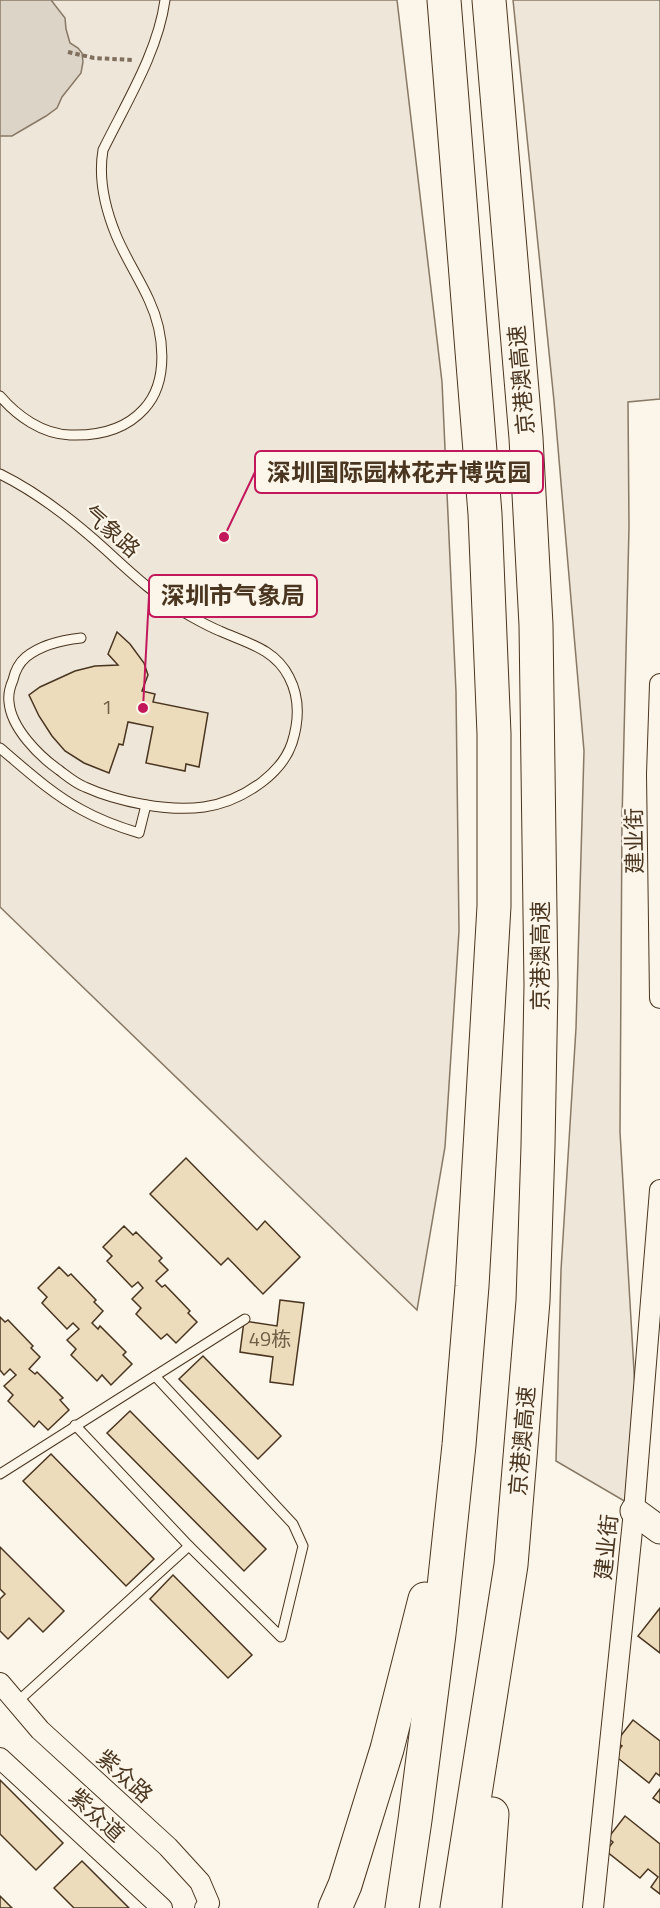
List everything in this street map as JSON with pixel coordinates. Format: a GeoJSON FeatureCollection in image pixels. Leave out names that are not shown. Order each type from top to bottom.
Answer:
{"type":"FeatureCollection","features":[{"type":"Feature","properties":{"kind":"highway","name":"京港澳高速"},"geometry":{"type":"LineString","coordinates":[[402,1908],[439,1635],[459,1445],[472,1286],[494,906],[494,734],[484,514],[444,0]]}},
{"type":"Feature","properties":{"kind":"highway","name":"京港澳高速"},"geometry":{"type":"LineString","coordinates":[[457,1908],[511,1565],[533,1301],[540,1019],[537,625],[526,450],[489,0]]}},
{"type":"Feature","properties":{"kind":"highway"},"geometry":{"type":"LineString","coordinates":[[335,1908],[387,1749],[417,1635],[459,1445]]}},
{"type":"Feature","properties":{"kind":"highway"},"geometry":{"type":"LineString","coordinates":[[485,1908],[511,1565]]}},
{"type":"Feature","properties":{"kind":"main road"},"geometry":{"type":"LineString","coordinates":[[634,1511],[660,1530]]}},
{"type":"Feature","properties":{"kind":"street","name":"建业街"},"geometry":{"type":"LineString","coordinates":[[660,684],[657,774],[660,998]]}},
{"type":"Feature","properties":{"kind":"street","name":"建业街"},"geometry":{"type":"LineString","coordinates":[[593,1908],[634,1511],[660,1190]]}},
{"type":"Feature","properties":{"kind":"street","name":"紫众路"},"geometry":{"type":"LineString","coordinates":[[0,1683],[9,1701],[168,1847],[200,1882],[208,1903],[205,1908]]}},
{"type":"Feature","properties":{"kind":"street","name":"紫众道"},"geometry":{"type":"LineString","coordinates":[[0,1758],[162,1908]]}},
{"type":"Feature","properties":{"kind":"lane"},"geometry":{"type":"LineString","coordinates":[[0,396],[32,424],[60,435],[86,436],[114,429],[134,420],[151,401],[160,379],[162,353],[158,330],[150,302],[106,207],[101,183],[101,162],[103,150],[152,48],[165,0]]}},
{"type":"Feature","properties":{"kind":"lane","name":"气象路"},"geometry":{"type":"LineString","coordinates":[[0,474],[27,489],[81,528],[160,597],[217,630],[261,648],[283,666],[290,678],[298,709],[296,731],[290,749],[273,771],[250,790],[204,807],[146,805]]}},
{"type":"Feature","properties":{"kind":"lane"},"geometry":{"type":"LineString","coordinates":[[0,748],[51,790],[82,810],[138,833],[146,805],[99,793],[70,779],[43,757],[15,722],[11,711],[9,702],[12,682],[18,667],[26,657],[58,642],[81,638]]}},
{"type":"Feature","properties":{"kind":"lane"},"geometry":{"type":"LineString","coordinates":[[0,1474],[245,1319]]}},
{"type":"Feature","properties":{"kind":"lane"},"geometry":{"type":"LineString","coordinates":[[75,1425],[189,1546],[281,1637],[303,1546],[293,1524],[155,1376]]}},
{"type":"Feature","properties":{"kind":"lane"},"geometry":{"type":"LineString","coordinates":[[9,1701],[189,1546]]}},
{"type":"Feature","properties":{"kind":"path"},"geometry":{"type":"LineString","coordinates":[[68,52],[94,58],[147,60]]}},
{"type":"Feature","properties":{"kind":"shaded area"},"geometry":{"type":"Polygon","coordinates":[[[0,0],[397,0],[442,382],[456,692],[459,931],[445,1147],[417,1310],[0,907],[0,0]]]}},
{"type":"Feature","properties":{"kind":"shaded area"},"geometry":{"type":"Polygon","coordinates":[[[0,0],[51,0],[65,18],[70,43],[82,53],[83,62],[81,73],[62,97],[57,108],[12,136],[0,136],[0,0]]]}},
{"type":"Feature","properties":{"kind":"shaded area"},"geometry":{"type":"Polygon","coordinates":[[[513,0],[660,0],[660,399],[628,402],[629,527],[622,820],[620,1132],[635,1388],[626,1502],[556,1461],[561,1270],[576,1028],[584,751],[554,401],[513,0]]]}},
{"type":"Feature","properties":{"kind":"building"},"geometry":{"type":"Polygon","coordinates":[[[117,632],[130,644],[144,663],[148,675],[142,691],[155,694],[153,702],[208,713],[199,767],[186,764],[185,771],[146,763],[153,727],[128,722],[123,745],[119,744],[109,773],[84,763],[65,751],[39,716],[29,695],[40,687],[75,671],[95,666],[118,665],[108,654],[117,632]]]}},
{"type":"Feature","properties":{"kind":"building"},"geometry":{"type":"Polygon","coordinates":[[[186,1158],[257,1230],[265,1221],[300,1257],[263,1294],[228,1258],[221,1265],[150,1194],[186,1158]]]}},
{"type":"Feature","properties":{"kind":"building"},"geometry":{"type":"Polygon","coordinates":[[[124,1226],[133,1235],[136,1232],[162,1258],[159,1261],[168,1270],[156,1281],[162,1287],[165,1285],[190,1311],[188,1313],[197,1322],[176,1343],[167,1334],[161,1339],[136,1314],[141,1308],[132,1299],[143,1288],[138,1282],[132,1287],[107,1261],[112,1256],[103,1247],[124,1226]]]}},
{"type":"Feature","properties":{"kind":"building"},"geometry":{"type":"Polygon","coordinates":[[[59,1267],[68,1276],[71,1274],[96,1300],[94,1302],[103,1311],[92,1323],[98,1329],[100,1326],[126,1352],[123,1355],[132,1364],[111,1385],[102,1375],[97,1381],[71,1355],[76,1349],[67,1340],[79,1329],[73,1323],[67,1329],[42,1303],[47,1297],[38,1288],[59,1267]]]}},
{"type":"Feature","properties":{"kind":"building"},"geometry":{"type":"Polygon","coordinates":[[[280,1300],[304,1303],[293,1385],[270,1382],[273,1357],[240,1352],[244,1321],[277,1326],[280,1300]]]}},
{"type":"Feature","properties":{"kind":"building"},"geometry":{"type":"Polygon","coordinates":[[[0,1317],[5,1322],[8,1320],[33,1346],[31,1348],[40,1357],[29,1369],[35,1374],[37,1372],[63,1398],[60,1400],[69,1410],[48,1430],[39,1421],[34,1427],[8,1401],[13,1395],[4,1386],[16,1375],[10,1369],[4,1375],[0,1370],[0,1317]]]}},
{"type":"Feature","properties":{"kind":"building"},"geometry":{"type":"Polygon","coordinates":[[[203,1356],[281,1436],[258,1459],[179,1379],[203,1356]]]}},
{"type":"Feature","properties":{"kind":"building"},"geometry":{"type":"Polygon","coordinates":[[[130,1411],[266,1549],[244,1571],[107,1433],[130,1411]]]}},
{"type":"Feature","properties":{"kind":"building"},"geometry":{"type":"Polygon","coordinates":[[[51,1454],[154,1559],[126,1586],[23,1481],[51,1454]]]}},
{"type":"Feature","properties":{"kind":"building"},"geometry":{"type":"Polygon","coordinates":[[[0,1547],[64,1611],[43,1632],[29,1618],[8,1639],[0,1631],[0,1599],[5,1594],[0,1589],[0,1547]]]}},
{"type":"Feature","properties":{"kind":"building"},"geometry":{"type":"Polygon","coordinates":[[[173,1575],[252,1655],[228,1678],[150,1599],[173,1575]]]}},
{"type":"Feature","properties":{"kind":"building"},"geometry":{"type":"Polygon","coordinates":[[[660,1608],[660,1653],[638,1636],[660,1608]]]}},
{"type":"Feature","properties":{"kind":"building"},"geometry":{"type":"Polygon","coordinates":[[[633,1720],[660,1741],[660,1776],[656,1773],[649,1783],[614,1755],[622,1746],[616,1742],[633,1720]]]}},
{"type":"Feature","properties":{"kind":"building"},"geometry":{"type":"Polygon","coordinates":[[[0,1780],[63,1843],[36,1870],[0,1834],[0,1780]]]}},
{"type":"Feature","properties":{"kind":"building"},"geometry":{"type":"Polygon","coordinates":[[[660,1789],[660,1803],[653,1798],[660,1789]]]}},
{"type":"Feature","properties":{"kind":"building"},"geometry":{"type":"Polygon","coordinates":[[[625,1816],[660,1844],[660,1894],[651,1887],[658,1877],[648,1869],[640,1878],[606,1851],[613,1842],[608,1838],[625,1816]]]}},
{"type":"Feature","properties":{"kind":"building"},"geometry":{"type":"Polygon","coordinates":[[[82,1861],[129,1908],[74,1908],[54,1888],[82,1861]]]}},
{"type":"Feature","properties":{"kind":"building"},"geometry":{"type":"Polygon","coordinates":[[[0,1896],[12,1908],[0,1908],[0,1896]]]}},
{"type":"Feature","properties":{"kind":"place","name":"深圳国际园林花卉博览园"},"geometry":{"type":"Point","coordinates":[224,537]}},
{"type":"Feature","properties":{"kind":"place","name":"深圳市气象局"},"geometry":{"type":"Point","coordinates":[143,708]}}]}
